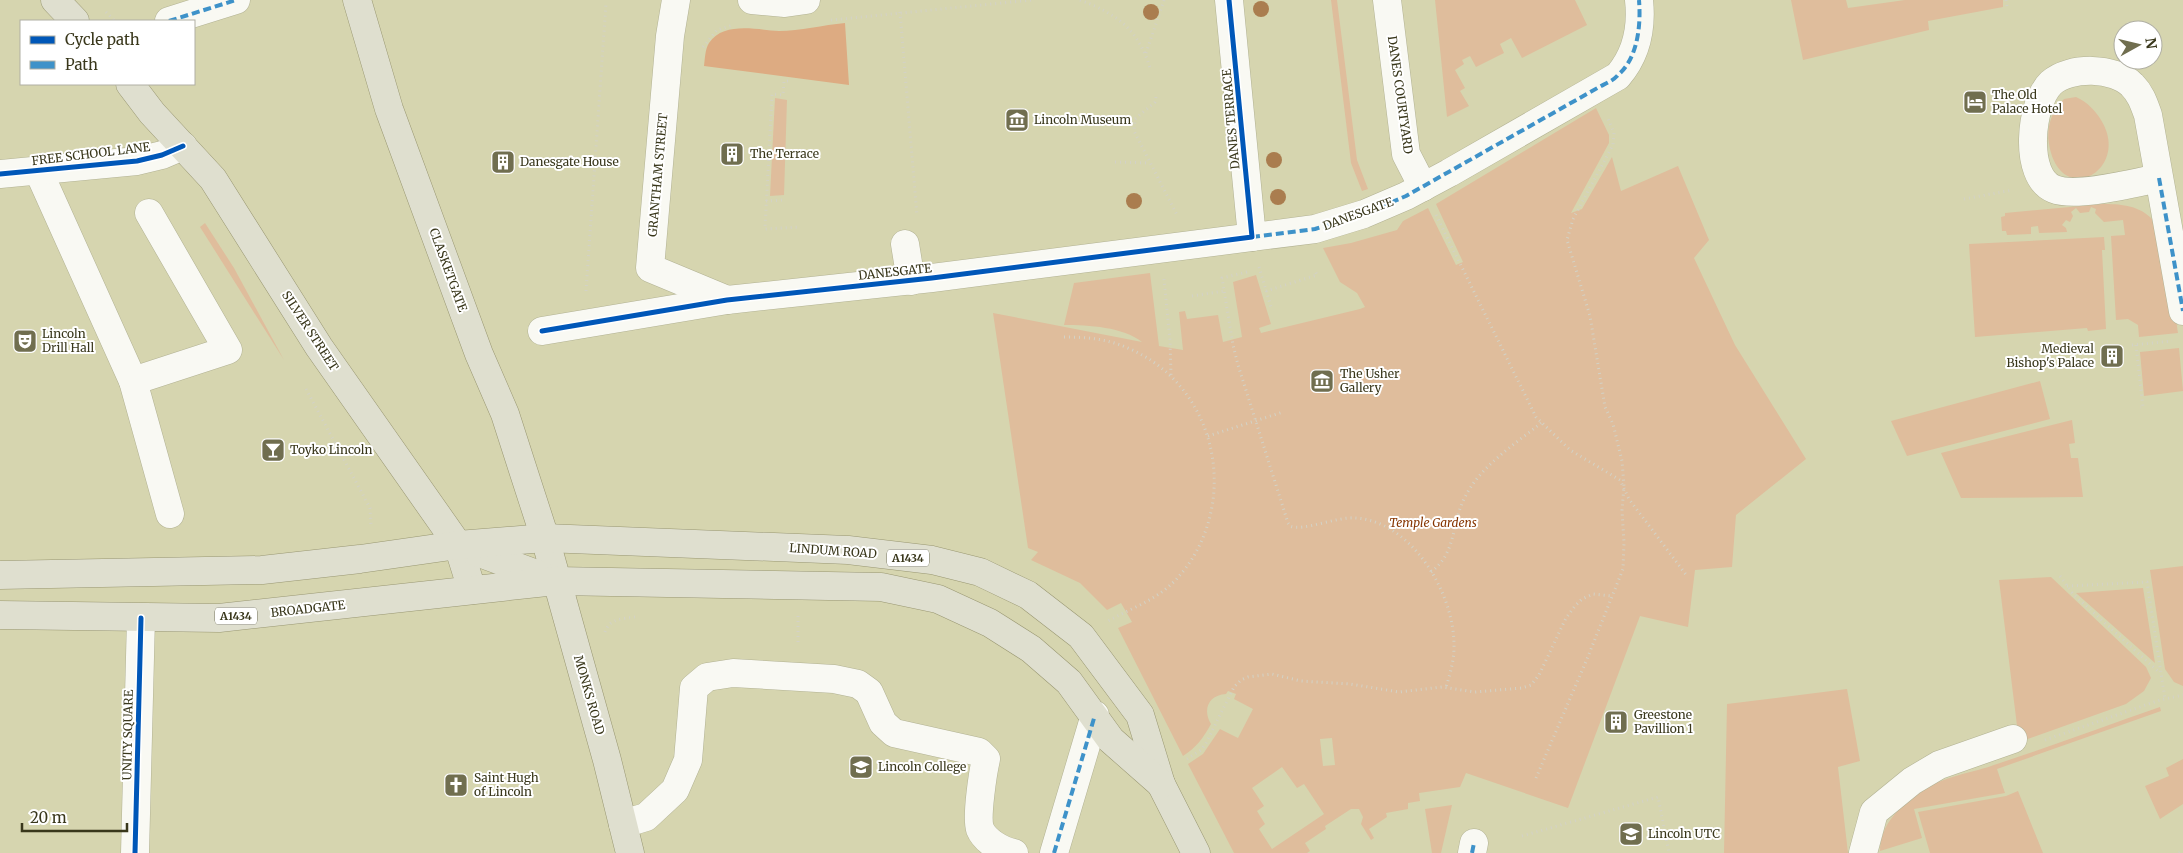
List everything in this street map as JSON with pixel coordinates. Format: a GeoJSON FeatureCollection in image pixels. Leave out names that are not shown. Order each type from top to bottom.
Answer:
{"type":"FeatureCollection","features":[{"type":"Feature","properties":{"kind":"main road"},"geometry":{"type":"LineString","coordinates":[[55,0],[74,20]]}},
{"type":"Feature","properties":{"kind":"main road","name":"CLASKETGATE"},"geometry":{"type":"LineString","coordinates":[[357,0],[389,109],[479,354],[505,414],[545,538]]}},
{"type":"Feature","properties":{"kind":"main road","name":"SILVER STREET"},"geometry":{"type":"LineString","coordinates":[[131,85],[152,113],[213,179],[319,347],[458,544],[472,590]]}},
{"type":"Feature","properties":{"kind":"main road","name":"A1434"},"geometry":{"type":"LineString","coordinates":[[0,576],[262,570],[458,544],[545,538]]}},
{"type":"Feature","properties":{"kind":"main road","name":"MONKS ROAD"},"geometry":{"type":"LineString","coordinates":[[545,538],[607,760],[630,853]]}},
{"type":"Feature","properties":{"kind":"main road","name":"LINDUM ROAD"},"geometry":{"type":"LineString","coordinates":[[545,538],[848,550],[932,560],[980,572],[1028,596],[1081,636],[1140,715],[1159,779],[1196,853]]}},
{"type":"Feature","properties":{"kind":"main road"},"geometry":{"type":"LineString","coordinates":[[458,544],[556,581]]}},
{"type":"Feature","properties":{"kind":"main road","name":"LINDUM ROAD"},"geometry":{"type":"LineString","coordinates":[[556,581],[881,587],[938,598],[990,623],[1031,649],[1069,682],[1095,715],[1111,740],[1159,779]]}},
{"type":"Feature","properties":{"kind":"main road","name":"BROADGATE"},"geometry":{"type":"LineString","coordinates":[[0,615],[219,618],[556,581]]}},
{"type":"Feature","properties":{"kind":"street"},"geometry":{"type":"LineString","coordinates":[[172,20],[236,0]]}},
{"type":"Feature","properties":{"kind":"street","name":"GRANTHAM STREET"},"geometry":{"type":"LineString","coordinates":[[676,0],[670,36],[650,268],[727,300]]}},
{"type":"Feature","properties":{"kind":"street"},"geometry":{"type":"LineString","coordinates":[[752,0],[785,3],[806,0]]}},
{"type":"Feature","properties":{"kind":"street","name":"DANES TERRACE"},"geometry":{"type":"LineString","coordinates":[[1230,0],[1252,237]]}},
{"type":"Feature","properties":{"kind":"street","name":"DANES COURTYARD"},"geometry":{"type":"LineString","coordinates":[[1387,0],[1406,154],[1423,187]]}},
{"type":"Feature","properties":{"kind":"street","name":"DANESGATE"},"geometry":{"type":"LineString","coordinates":[[542,331],[727,300],[911,280],[1315,229],[1332,224],[1364,214],[1423,187],[1618,76],[1632,55],[1638,26],[1639,0]]}},
{"type":"Feature","properties":{"kind":"street"},"geometry":{"type":"LineString","coordinates":[[2158,178],[2099,189],[2066,192],[2053,189],[2046,184],[2040,178],[2035,154],[2034,130],[2035,114],[2042,96],[2051,83],[2077,72],[2100,72],[2118,75],[2131,84],[2141,96],[2148,115],[2183,311]]}},
{"type":"Feature","properties":{"kind":"street","name":"FREE SCHOOL LANE"},"geometry":{"type":"LineString","coordinates":[[0,174],[137,161],[162,155],[183,146]]}},
{"type":"Feature","properties":{"kind":"street"},"geometry":{"type":"LineString","coordinates":[[38,170],[133,381],[170,514]]}},
{"type":"Feature","properties":{"kind":"street"},"geometry":{"type":"LineString","coordinates":[[133,381],[228,350],[149,213]]}},
{"type":"Feature","properties":{"kind":"street"},"geometry":{"type":"LineString","coordinates":[[905,244],[911,280]]}},
{"type":"Feature","properties":{"kind":"street","name":"UNITY SQUARE"},"geometry":{"type":"LineString","coordinates":[[135,853],[140,618]]}},
{"type":"Feature","properties":{"kind":"street"},"geometry":{"type":"LineString","coordinates":[[623,824],[646,817],[674,790],[688,760],[694,688],[707,677],[733,673],[834,679],[858,684],[869,692],[883,723],[894,734],[979,752],[986,758],[981,782],[980,828],[989,841],[1008,852],[1014,853]]}},
{"type":"Feature","properties":{"kind":"street"},"geometry":{"type":"LineString","coordinates":[[1054,853],[1095,715]]}},
{"type":"Feature","properties":{"kind":"street"},"geometry":{"type":"LineString","coordinates":[[1864,853],[1874,812],[1912,781],[1939,765],[2013,739]]}},
{"type":"Feature","properties":{"kind":"path"},"geometry":{"type":"LineString","coordinates":[[821,22],[900,12],[1032,0]]}},
{"type":"Feature","properties":{"kind":"path"},"geometry":{"type":"LineString","coordinates":[[1080,0],[1100,8],[1127,25],[1145,54],[1150,68]]}},
{"type":"Feature","properties":{"kind":"path"},"geometry":{"type":"LineString","coordinates":[[1145,54],[1164,0]]}},
{"type":"Feature","properties":{"kind":"path"},"geometry":{"type":"LineString","coordinates":[[2006,0],[2007,6]]}},
{"type":"Feature","properties":{"kind":"path"},"geometry":{"type":"LineString","coordinates":[[586,294],[606,2]]}},
{"type":"Feature","properties":{"kind":"path"},"geometry":{"type":"LineString","coordinates":[[900,12],[919,242],[905,244]]}},
{"type":"Feature","properties":{"kind":"path"},"geometry":{"type":"LineString","coordinates":[[701,51],[705,42],[717,30],[739,24]]}},
{"type":"Feature","properties":{"kind":"path"},"geometry":{"type":"LineString","coordinates":[[788,81],[784,81],[782,95],[772,94],[765,229],[800,226]]}},
{"type":"Feature","properties":{"kind":"path"},"geometry":{"type":"LineString","coordinates":[[1156,97],[1155,102],[1135,119],[1134,131],[1180,221]]}},
{"type":"Feature","properties":{"kind":"path"},"geometry":{"type":"LineString","coordinates":[[1614,133],[1615,139],[1609,155],[1573,219],[1567,240],[1590,316],[1605,407],[1616,431],[1624,486],[1629,499],[1687,576]]}},
{"type":"Feature","properties":{"kind":"path"},"geometry":{"type":"LineString","coordinates":[[1115,162],[1150,163]]}},
{"type":"Feature","properties":{"kind":"path"},"geometry":{"type":"LineString","coordinates":[[1964,199],[1998,193]]}},
{"type":"Feature","properties":{"kind":"path"},"geometry":{"type":"LineString","coordinates":[[766,201],[784,200]]}},
{"type":"Feature","properties":{"kind":"path"},"geometry":{"type":"LineString","coordinates":[[1436,213],[1530,405],[1541,423],[1570,450],[1597,467],[1613,474],[1624,486],[1622,569],[1566,710],[1536,778]]}},
{"type":"Feature","properties":{"kind":"path"},"geometry":{"type":"LineString","coordinates":[[1160,248],[1170,340],[1171,376]]}},
{"type":"Feature","properties":{"kind":"path"},"geometry":{"type":"LineString","coordinates":[[1260,269],[1222,278],[1233,346],[1290,526],[1298,528],[1346,518],[1368,520],[1406,540],[1415,549],[1437,580],[1449,610],[1454,645],[1453,659],[1446,688]]}},
{"type":"Feature","properties":{"kind":"path"},"geometry":{"type":"LineString","coordinates":[[1266,291],[1316,274],[1315,270]]}},
{"type":"Feature","properties":{"kind":"path"},"geometry":{"type":"LineString","coordinates":[[1260,274],[1271,307]]}},
{"type":"Feature","properties":{"kind":"path"},"geometry":{"type":"LineString","coordinates":[[1192,296],[1224,291]]}},
{"type":"Feature","properties":{"kind":"path"},"geometry":{"type":"LineString","coordinates":[[1064,337],[1098,339],[1115,343],[1147,357],[1171,376],[1196,406],[1208,436],[1213,449],[1216,490],[1209,524],[1195,556],[1173,583],[1146,604],[1081,636]]}},
{"type":"Feature","properties":{"kind":"path"},"geometry":{"type":"LineString","coordinates":[[2140,407],[2143,407],[2134,345],[2178,341]]}},
{"type":"Feature","properties":{"kind":"path"},"geometry":{"type":"LineString","coordinates":[[302,380],[370,508],[371,527],[366,533]]}},
{"type":"Feature","properties":{"kind":"path"},"geometry":{"type":"LineString","coordinates":[[1208,436],[1283,412]]}},
{"type":"Feature","properties":{"kind":"path"},"geometry":{"type":"LineString","coordinates":[[1431,572],[1447,554],[1463,500],[1470,490],[1492,463],[1541,423]]}},
{"type":"Feature","properties":{"kind":"path"},"geometry":{"type":"LineString","coordinates":[[2060,576],[2073,594],[2161,674]]}},
{"type":"Feature","properties":{"kind":"path"},"geometry":{"type":"LineString","coordinates":[[2067,586],[2147,582],[2165,699]]}},
{"type":"Feature","properties":{"kind":"path"},"geometry":{"type":"LineString","coordinates":[[1159,779],[1201,750],[1216,726],[1234,687],[1244,678],[1272,674],[1309,682],[1350,684],[1389,692],[1446,688],[1475,692],[1522,688],[1531,685],[1540,675],[1566,618],[1575,606],[1582,599],[1593,594],[1612,596]]}},
{"type":"Feature","properties":{"kind":"path"},"geometry":{"type":"LineString","coordinates":[[798,613],[799,677]]}},
{"type":"Feature","properties":{"kind":"path"},"geometry":{"type":"LineString","coordinates":[[2041,742],[2165,699],[2183,695]]}},
{"type":"Feature","properties":{"kind":"path"},"geometry":{"type":"LineString","coordinates":[[1522,836],[1658,797],[1669,853]]}},
{"type":"Feature","properties":{"kind":"path"},"geometry":{"type":"LineString","coordinates":[[2179,853],[2183,850]]}},
{"type":"Feature","properties":{"kind":"green space"},"geometry":{"type":"Polygon","coordinates":[[[1331,0],[1337,0],[1357,160],[1368,189],[1362,191],[1351,163],[1331,0]]]}},
{"type":"Feature","properties":{"kind":"green space"},"geometry":{"type":"Polygon","coordinates":[[[1435,0],[1575,0],[1587,25],[1522,58],[1511,38],[1500,44],[1504,53],[1476,67],[1470,56],[1462,60],[1464,64],[1455,70],[1465,88],[1460,91],[1469,106],[1447,117],[1435,0]]]}},
{"type":"Feature","properties":{"kind":"green space"},"geometry":{"type":"Polygon","coordinates":[[[1791,0],[1846,0],[1848,8],[1905,0],[2003,0],[2003,7],[1928,21],[1929,30],[1803,60],[1791,0]]]}},
{"type":"Feature","properties":{"kind":"green space"},"geometry":{"type":"Polygon","coordinates":[[[2076,97],[2096,113],[2108,138],[2107,154],[2101,167],[2091,176],[2078,179],[2066,175],[2056,164],[2048,138],[2049,125],[2056,108],[2064,99],[2076,97]]]}},
{"type":"Feature","properties":{"kind":"green space"},"geometry":{"type":"Polygon","coordinates":[[[775,98],[787,100],[784,195],[770,196],[775,98]]]}},
{"type":"Feature","properties":{"kind":"green space","name":"Temple Gardens"},"geometry":{"type":"Polygon","coordinates":[[[1596,108],[1609,135],[1609,143],[1571,213],[1582,209],[1612,157],[1621,191],[1678,166],[1709,240],[1694,258],[1735,345],[1806,459],[1736,515],[1732,567],[1695,570],[1688,627],[1640,616],[1568,808],[1466,773],[1460,787],[1419,793],[1420,801],[1408,803],[1408,809],[1386,813],[1387,817],[1369,829],[1374,838],[1371,840],[1361,824],[1363,817],[1359,809],[1351,809],[1325,826],[1326,829],[1305,843],[1310,851],[1307,853],[1234,853],[1188,764],[1203,754],[1220,729],[1238,738],[1253,709],[1234,699],[1236,694],[1228,691],[1226,694],[1215,697],[1207,708],[1211,724],[1199,742],[1183,756],[1118,628],[1132,622],[1121,603],[1107,610],[1080,583],[1031,560],[1038,552],[1028,548],[993,313],[1142,342],[1116,330],[1095,326],[1064,325],[1074,283],[1150,273],[1159,346],[1183,350],[1179,312],[1185,311],[1187,319],[1218,315],[1223,342],[1242,337],[1233,282],[1256,275],[1271,324],[1259,328],[1261,333],[1360,309],[1365,307],[1357,293],[1340,282],[1323,248],[1351,243],[1397,230],[1403,221],[1428,208],[1456,265],[1463,262],[1436,204],[1596,108]],[[1332,738],[1320,739],[1323,766],[1335,765],[1332,738]],[[1282,767],[1252,788],[1264,806],[1257,811],[1265,824],[1259,829],[1272,849],[1324,814],[1304,784],[1297,788],[1282,767]]]}},
{"type":"Feature","properties":{"kind":"green space"},"geometry":{"type":"Polygon","coordinates":[[[2102,204],[2121,205],[2139,210],[2150,217],[2157,227],[2167,255],[2178,333],[2139,337],[2138,325],[2128,319],[2116,320],[2111,236],[2125,235],[2123,220],[2104,222],[2095,213],[2096,209],[2091,207],[2089,212],[2080,213],[2076,208],[2071,212],[2073,216],[2070,222],[2066,220],[2062,225],[2066,228],[2067,232],[2039,233],[2038,226],[2031,227],[2031,234],[2007,235],[2006,231],[2002,231],[2001,217],[2005,216],[2005,213],[2102,204]]]}},
{"type":"Feature","properties":{"kind":"green space"},"geometry":{"type":"Polygon","coordinates":[[[205,223],[234,268],[284,360],[200,227],[205,223]]]}},
{"type":"Feature","properties":{"kind":"green space"},"geometry":{"type":"Polygon","coordinates":[[[2104,237],[2105,250],[2102,250],[2106,329],[2088,331],[2087,328],[1975,337],[1969,244],[2104,237]]]}},
{"type":"Feature","properties":{"kind":"green space"},"geometry":{"type":"Polygon","coordinates":[[[2179,348],[2183,391],[2144,396],[2140,352],[2179,348]]]}},
{"type":"Feature","properties":{"kind":"green space"},"geometry":{"type":"Polygon","coordinates":[[[2040,381],[2050,419],[1907,456],[1891,421],[2040,381]]]}},
{"type":"Feature","properties":{"kind":"green space"},"geometry":{"type":"Polygon","coordinates":[[[2072,420],[2075,443],[2069,444],[2071,458],[2078,458],[2083,497],[1961,498],[1941,453],[2072,420]]]}},
{"type":"Feature","properties":{"kind":"green space"},"geometry":{"type":"Polygon","coordinates":[[[2183,566],[2183,686],[2174,682],[2165,669],[2150,570],[2183,566]]]}},
{"type":"Feature","properties":{"kind":"green space"},"geometry":{"type":"Polygon","coordinates":[[[2051,577],[2146,667],[2151,678],[2144,691],[2126,704],[2019,742],[1999,580],[2051,577]]]}},
{"type":"Feature","properties":{"kind":"green space"},"geometry":{"type":"Polygon","coordinates":[[[2143,588],[2155,663],[2076,593],[2143,588]]]}},
{"type":"Feature","properties":{"kind":"green space"},"geometry":{"type":"Polygon","coordinates":[[[1847,689],[1860,761],[1838,767],[1848,853],[1724,853],[1727,704],[1847,689]]]}},
{"type":"Feature","properties":{"kind":"green space"},"geometry":{"type":"Polygon","coordinates":[[[2160,707],[2161,711],[1997,769],[2005,793],[1914,809],[1922,838],[1880,851],[1884,832],[1893,816],[1907,802],[1930,786],[2160,707]]]}},
{"type":"Feature","properties":{"kind":"green space"},"geometry":{"type":"Polygon","coordinates":[[[2183,759],[2183,804],[2160,819],[2145,786],[2169,776],[2166,768],[2183,759]]]}},
{"type":"Feature","properties":{"kind":"green space"},"geometry":{"type":"Polygon","coordinates":[[[2018,791],[2043,853],[1930,853],[1918,812],[2006,796],[2018,791]]]}},
{"type":"Feature","properties":{"kind":"green space"},"geometry":{"type":"Polygon","coordinates":[[[1452,805],[1441,853],[1432,853],[1425,809],[1452,805]]]}},
{"type":"Feature","properties":{"kind":"shaded area"},"geometry":{"type":"Polygon","coordinates":[[[845,23],[849,85],[704,66],[709,43],[715,36],[732,29],[787,31],[845,23]]]}},
{"type":"Feature","properties":{"kind":"marked path"},"geometry":{"type":"LineString","coordinates":[[172,20],[236,0]]}},
{"type":"Feature","properties":{"kind":"marked path"},"geometry":{"type":"LineString","coordinates":[[1252,237],[1315,229],[1364,214],[1406,196],[1610,81],[1625,68],[1634,50],[1639,30],[1639,0]]}},
{"type":"Feature","properties":{"kind":"marked path"},"geometry":{"type":"LineString","coordinates":[[2159,178],[2183,311]]}},
{"type":"Feature","properties":{"kind":"marked path"},"geometry":{"type":"LineString","coordinates":[[1054,853],[1095,715]]}},
{"type":"Feature","properties":{"kind":"marked path"},"geometry":{"type":"LineString","coordinates":[[1472,853],[1474,843]]}},
{"type":"Feature","properties":{"kind":"cycle path"},"geometry":{"type":"LineString","coordinates":[[542,331],[727,300],[932,278],[1252,237],[1229,0]]}},
{"type":"Feature","properties":{"kind":"cycle path"},"geometry":{"type":"LineString","coordinates":[[0,174],[137,161],[162,155],[183,146]]}},
{"type":"Feature","properties":{"kind":"cycle path"},"geometry":{"type":"LineString","coordinates":[[135,853],[141,618]]}},
{"type":"Feature","properties":{"kind":"place","name":"The Old Palace Hotel"},"geometry":{"type":"Point","coordinates":[1975,102]}},
{"type":"Feature","properties":{"kind":"place","name":"Lincoln Museum"},"geometry":{"type":"Point","coordinates":[1017,120]}},
{"type":"Feature","properties":{"kind":"place","name":"The Terrace"},"geometry":{"type":"Point","coordinates":[732,154]}},
{"type":"Feature","properties":{"kind":"place","name":"Danesgate House"},"geometry":{"type":"Point","coordinates":[503,162]}},
{"type":"Feature","properties":{"kind":"place","name":"Lincoln Drill Hall"},"geometry":{"type":"Point","coordinates":[25,341]}},
{"type":"Feature","properties":{"kind":"place","name":"Medieval Bishop's Palace"},"geometry":{"type":"Point","coordinates":[2112,356]}},
{"type":"Feature","properties":{"kind":"place","name":"The Usher Gallery"},"geometry":{"type":"Point","coordinates":[1322,381]}},
{"type":"Feature","properties":{"kind":"place","name":"Toyko Lincoln"},"geometry":{"type":"Point","coordinates":[273,450]}},
{"type":"Feature","properties":{"kind":"place","name":"Greestone Pavillion 1"},"geometry":{"type":"Point","coordinates":[1616,722]}},
{"type":"Feature","properties":{"kind":"place","name":"Lincoln College"},"geometry":{"type":"Point","coordinates":[861,767]}},
{"type":"Feature","properties":{"kind":"place","name":"Saint Hugh of Lincoln"},"geometry":{"type":"Point","coordinates":[456,785]}},
{"type":"Feature","properties":{"kind":"place","name":"Lincoln UTC"},"geometry":{"type":"Point","coordinates":[1631,834]}}]}
